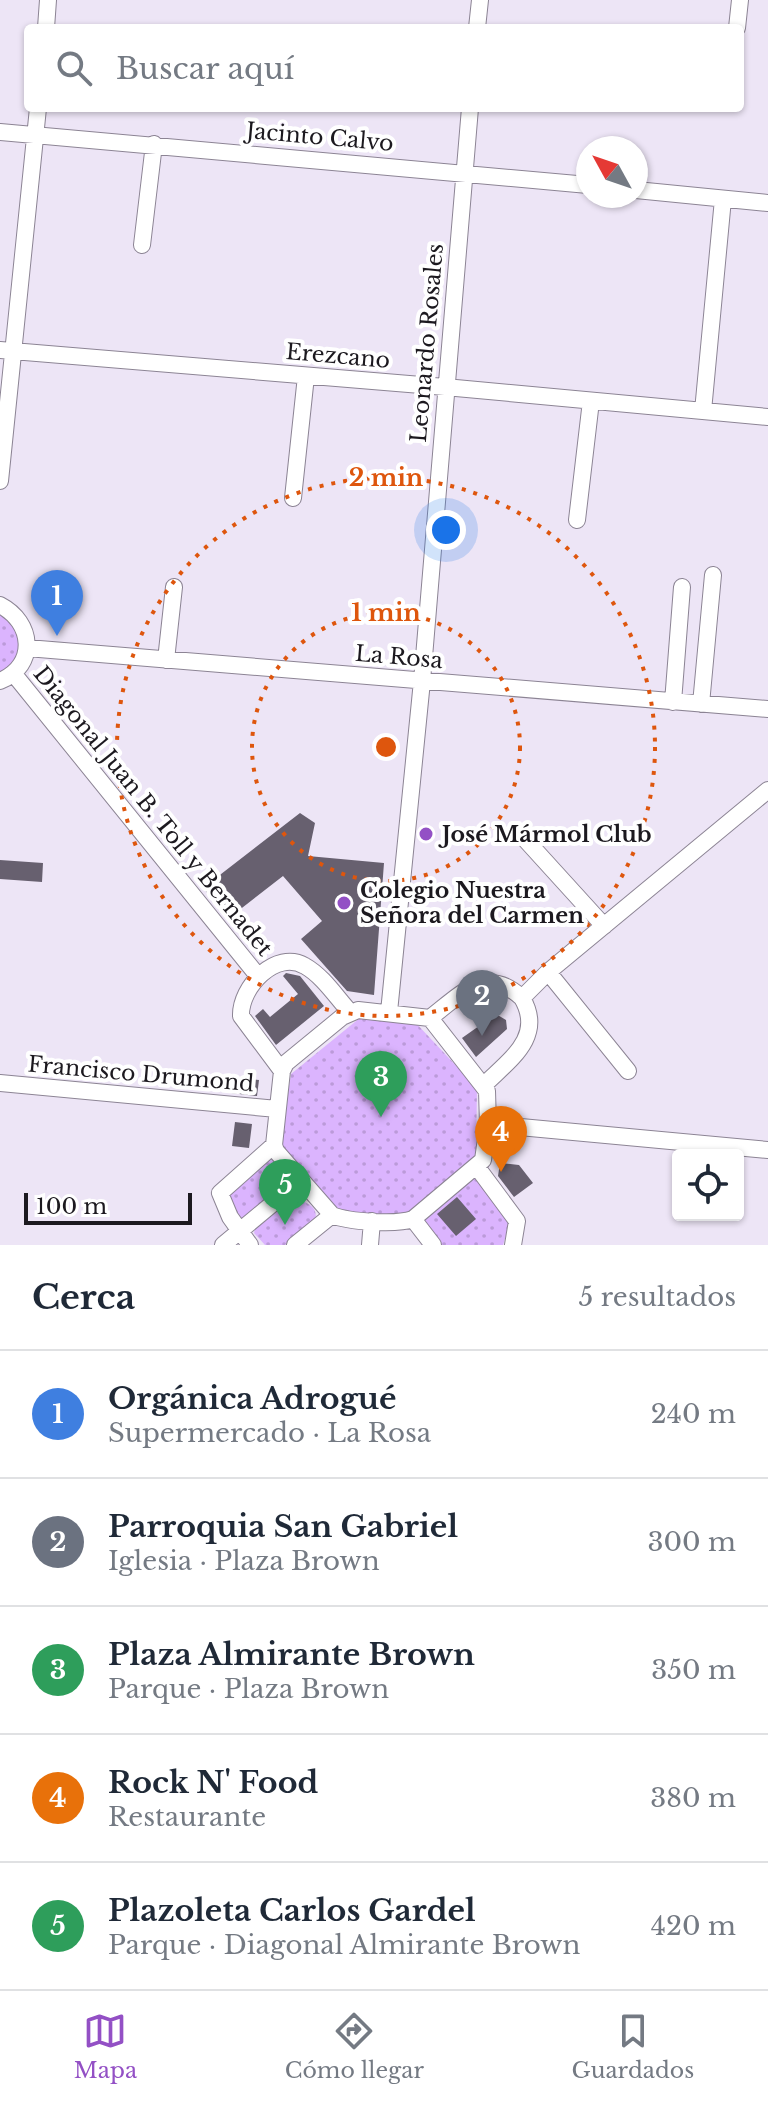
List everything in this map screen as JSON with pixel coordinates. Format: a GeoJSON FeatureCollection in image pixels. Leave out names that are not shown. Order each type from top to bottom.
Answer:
{"type":"FeatureCollection","features":[{"type":"Feature","properties":{"kind":"street"},"geometry":{"type":"LineString","coordinates":[[46,24],[48,0]]}},
{"type":"Feature","properties":{"kind":"street"},"geometry":{"type":"LineString","coordinates":[[477,24],[480,0]]}},
{"type":"Feature","properties":{"kind":"street"},"geometry":{"type":"LineString","coordinates":[[737,24],[740,0]]}},
{"type":"Feature","properties":{"kind":"street"},"geometry":{"type":"LineString","coordinates":[[0,481],[7,351],[38,112]]}},
{"type":"Feature","properties":{"kind":"street","name":"Leonardo Rosales"},"geometry":{"type":"LineString","coordinates":[[389,1012],[422,681],[470,112]]}},
{"type":"Feature","properties":{"kind":"street","name":"Jacinto Calvo"},"geometry":{"type":"LineString","coordinates":[[0,132],[576,184]]}},
{"type":"Feature","properties":{"kind":"street"},"geometry":{"type":"LineString","coordinates":[[142,245],[154,144]]}},
{"type":"Feature","properties":{"kind":"street"},"geometry":{"type":"LineString","coordinates":[[648,191],[768,203]]}},
{"type":"Feature","properties":{"kind":"street"},"geometry":{"type":"LineString","coordinates":[[703,411],[723,199]]}},
{"type":"Feature","properties":{"kind":"street","name":"Erezcano"},"geometry":{"type":"LineString","coordinates":[[7,351],[768,417]]}},
{"type":"Feature","properties":{"kind":"street"},"geometry":{"type":"LineString","coordinates":[[293,498],[306,376]]}},
{"type":"Feature","properties":{"kind":"street"},"geometry":{"type":"LineString","coordinates":[[577,520],[591,401]]}},
{"type":"Feature","properties":{"kind":"street"},"geometry":{"type":"LineString","coordinates":[[701,704],[713,575]]}},
{"type":"Feature","properties":{"kind":"street"},"geometry":{"type":"LineString","coordinates":[[166,660],[174,587]]}},
{"type":"Feature","properties":{"kind":"street"},"geometry":{"type":"LineString","coordinates":[[673,702],[682,587]]}},
{"type":"Feature","properties":{"kind":"street"},"geometry":{"type":"LineString","coordinates":[[0,605],[21,622],[26,635],[27,648],[23,661],[6,677]]}},
{"type":"Feature","properties":{"kind":"street","name":"La Rosa"},"geometry":{"type":"LineString","coordinates":[[27,648],[768,709]]}},
{"type":"Feature","properties":{"kind":"street","name":"Diagonal Juan B. Toll y Bernadet"},"geometry":{"type":"LineString","coordinates":[[6,677],[258,976]]}},
{"type":"Feature","properties":{"kind":"street"},"geometry":{"type":"LineString","coordinates":[[522,998],[548,972],[768,790]]}},
{"type":"Feature","properties":{"kind":"street"},"geometry":{"type":"LineString","coordinates":[[524,838],[604,926]]}},
{"type":"Feature","properties":{"kind":"street","name":"Diagonal Juan B. Toll y Bernadet"},"geometry":{"type":"LineString","coordinates":[[282,1071],[241,1016],[246,993],[258,976],[289,963],[300,964],[313,972],[350,1012]]}},
{"type":"Feature","properties":{"kind":"street"},"geometry":{"type":"LineString","coordinates":[[548,972],[628,1071]]}},
{"type":"Feature","properties":{"kind":"street"},"geometry":{"type":"LineString","coordinates":[[430,1018],[473,985],[482,982],[500,985],[522,998],[529,1019],[526,1043],[484,1085]]}},
{"type":"Feature","properties":{"kind":"street"},"geometry":{"type":"LineString","coordinates":[[350,1012],[389,1012],[430,1018],[484,1085],[488,1099],[485,1153],[477,1167],[413,1219],[372,1221],[332,1215],[276,1151],[274,1145],[282,1071],[289,1060],[350,1012]]}},
{"type":"Feature","properties":{"kind":"street","name":"Francisco Drumond"},"geometry":{"type":"LineString","coordinates":[[0,1083],[277,1109]]}},
{"type":"Feature","properties":{"kind":"street"},"geometry":{"type":"LineString","coordinates":[[488,1124],[768,1150]]}},
{"type":"Feature","properties":{"kind":"street"},"geometry":{"type":"LineString","coordinates":[[245,1238],[230,1217],[220,1193],[274,1145]]}},
{"type":"Feature","properties":{"kind":"street"},"geometry":{"type":"LineString","coordinates":[[477,1167],[517,1221],[513,1245]]}},
{"type":"Feature","properties":{"kind":"street"},"geometry":{"type":"LineString","coordinates":[[223,1245],[245,1238],[301,1180]]}},
{"type":"Feature","properties":{"kind":"street"},"geometry":{"type":"LineString","coordinates":[[295,1245],[332,1215]]}},
{"type":"Feature","properties":{"kind":"street"},"geometry":{"type":"LineString","coordinates":[[413,1219],[433,1245]]}},
{"type":"Feature","properties":{"kind":"street"},"geometry":{"type":"LineString","coordinates":[[370,1245],[372,1221]]}},
{"type":"Feature","properties":{"kind":"shaded area"},"geometry":{"type":"Polygon","coordinates":[[[0,611],[21,634],[20,657],[0,676],[0,611]]]}},
{"type":"Feature","properties":{"kind":"shaded area"},"geometry":{"type":"Polygon","coordinates":[[[361,1017],[415,1022],[477,1088],[476,1158],[405,1217],[338,1212],[280,1145],[291,1074],[361,1017]]]}},
{"type":"Feature","properties":{"kind":"shaded area"},"geometry":{"type":"Polygon","coordinates":[[[267,1159],[281,1168],[284,1176],[282,1185],[241,1220],[236,1217],[227,1191],[267,1159]]]}},
{"type":"Feature","properties":{"kind":"shaded area"},"geometry":{"type":"Polygon","coordinates":[[[474,1172],[510,1222],[503,1245],[439,1245],[418,1217],[474,1172]]]}},
{"type":"Feature","properties":{"kind":"shaded area"},"geometry":{"type":"Polygon","coordinates":[[[297,1199],[314,1209],[315,1221],[285,1245],[265,1245],[254,1233],[255,1229],[297,1199]]]}},
{"type":"Feature","properties":{"kind":"building","name":"Colegio Nuestra Señora del Carmen"},"geometry":{"type":"Polygon","coordinates":[[[300,813],[315,823],[308,856],[384,863],[374,995],[347,991],[301,939],[322,921],[283,876],[229,918],[203,888],[300,813]]]}},
{"type":"Feature","properties":{"kind":"building"},"geometry":{"type":"Polygon","coordinates":[[[0,860],[43,863],[42,882],[0,879],[0,860]]]}},
{"type":"Feature","properties":{"kind":"building"},"geometry":{"type":"Polygon","coordinates":[[[286,973],[300,976],[324,1006],[276,1045],[255,1016],[263,1009],[270,1017],[298,994],[283,976],[286,973]]]}},
{"type":"Feature","properties":{"kind":"building"},"geometry":{"type":"Polygon","coordinates":[[[496,1014],[506,1020],[507,1029],[476,1057],[462,1038],[496,1014]]]}},
{"type":"Feature","properties":{"kind":"building"},"geometry":{"type":"Polygon","coordinates":[[[233,1077],[259,1080],[257,1096],[231,1093],[233,1077]]]}},
{"type":"Feature","properties":{"kind":"building"},"geometry":{"type":"Polygon","coordinates":[[[235,1122],[252,1124],[249,1148],[232,1146],[235,1122]]]}},
{"type":"Feature","properties":{"kind":"building"},"geometry":{"type":"Polygon","coordinates":[[[500,1163],[519,1165],[533,1183],[514,1197],[498,1176],[500,1163]]]}},
{"type":"Feature","properties":{"kind":"building"},"geometry":{"type":"Polygon","coordinates":[[[457,1197],[476,1219],[456,1236],[437,1214],[457,1197]]]}},
{"type":"Feature","properties":{"kind":"place","name":"Orgánica Adrogué"},"geometry":{"type":"Point","coordinates":[57,636]}},
{"type":"Feature","properties":{"kind":"place","name":"José Mármol Club"},"geometry":{"type":"Point","coordinates":[426,834]}},
{"type":"Feature","properties":{"kind":"place","name":"Colegio Nuestra Señora del Carmen"},"geometry":{"type":"Point","coordinates":[344,903]}},
{"type":"Feature","properties":{"kind":"place","name":"Parroquia San Gabriel"},"geometry":{"type":"Point","coordinates":[482,1036]}},
{"type":"Feature","properties":{"kind":"place","name":"Plaza Almirante Brown"},"geometry":{"type":"Point","coordinates":[381,1117]}},
{"type":"Feature","properties":{"kind":"place","name":"Rock N' Food"},"geometry":{"type":"Point","coordinates":[501,1172]}},
{"type":"Feature","properties":{"kind":"place","name":"Plazoleta Carlos Gardel"},"geometry":{"type":"Point","coordinates":[285,1225]}}]}
